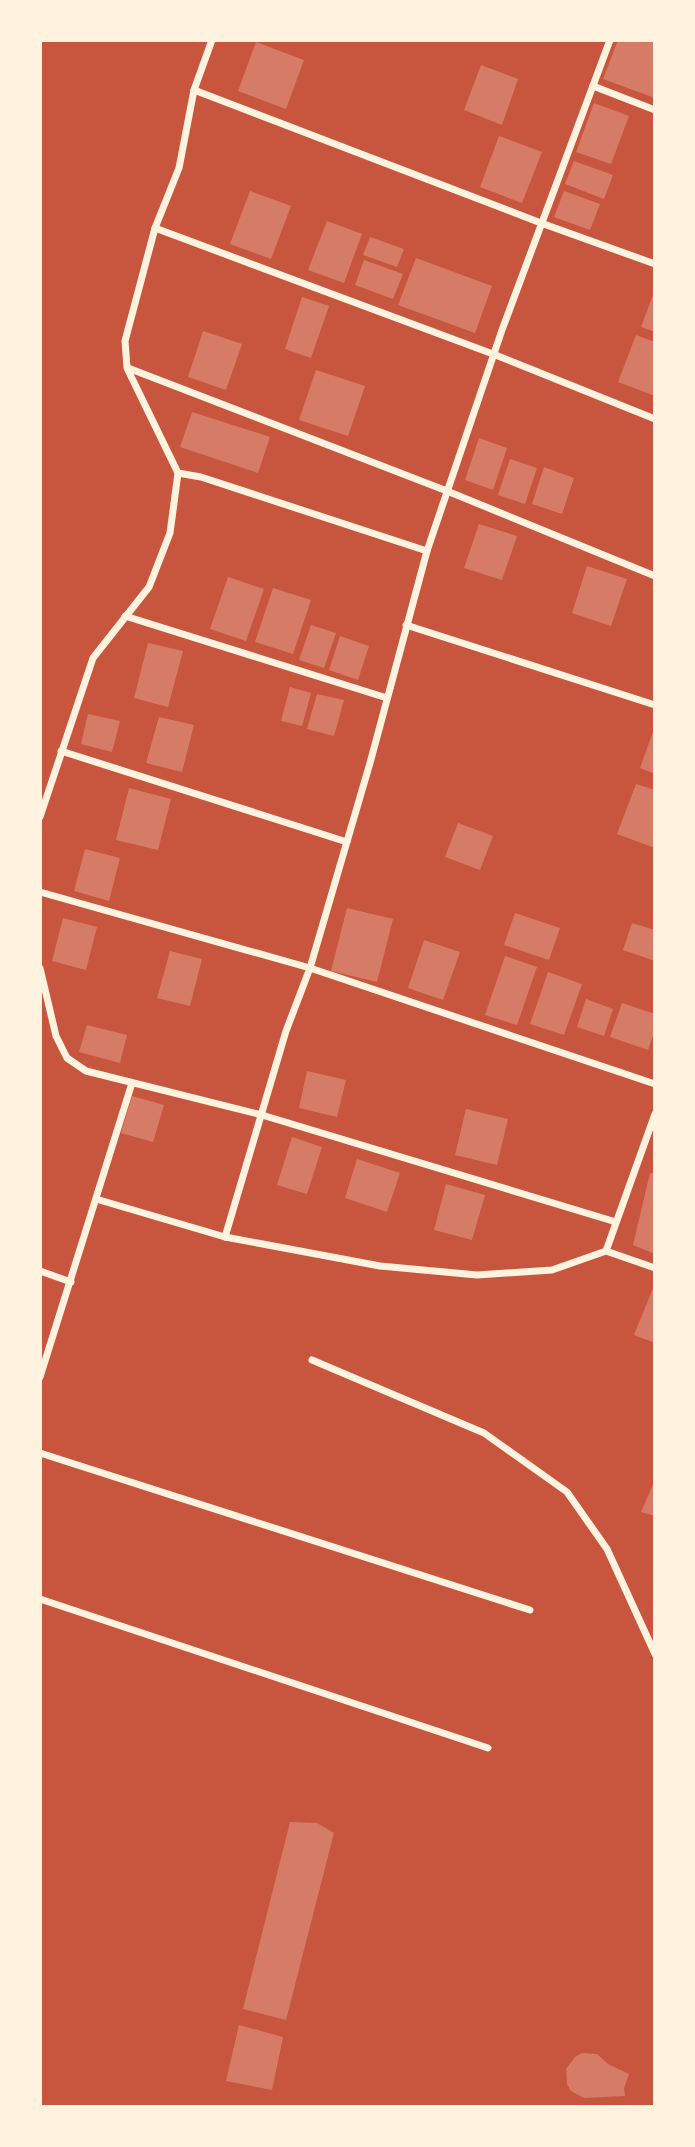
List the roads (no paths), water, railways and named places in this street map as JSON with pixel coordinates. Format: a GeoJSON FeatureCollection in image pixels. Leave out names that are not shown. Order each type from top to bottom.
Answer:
{"type":"FeatureCollection","features":[{"type":"Feature","properties":{"kind":"street"},"geometry":{"type":"LineString","coordinates":[[40,817],[93,658],[149,587],[170,533],[178,472],[127,368],[125,341],[155,228],[179,168],[194,90],[212,40]]}},
{"type":"Feature","properties":{"kind":"street"},"geometry":{"type":"LineString","coordinates":[[225,1237],[286,1031],[310,968],[427,551],[493,354],[610,40]]}},
{"type":"Feature","properties":{"kind":"street"},"geometry":{"type":"LineString","coordinates":[[593,86],[655,110]]}},
{"type":"Feature","properties":{"kind":"street"},"geometry":{"type":"LineString","coordinates":[[194,90],[655,264]]}},
{"type":"Feature","properties":{"kind":"street"},"geometry":{"type":"LineString","coordinates":[[155,228],[493,354],[655,419]]}},
{"type":"Feature","properties":{"kind":"street"},"geometry":{"type":"LineString","coordinates":[[127,368],[447,491],[655,576]]}},
{"type":"Feature","properties":{"kind":"street"},"geometry":{"type":"LineString","coordinates":[[178,472],[201,477],[427,551]]}},
{"type":"Feature","properties":{"kind":"street"},"geometry":{"type":"LineString","coordinates":[[125,616],[387,698]]}},
{"type":"Feature","properties":{"kind":"street"},"geometry":{"type":"LineString","coordinates":[[406,625],[655,705]]}},
{"type":"Feature","properties":{"kind":"street"},"geometry":{"type":"LineString","coordinates":[[61,751],[347,842]]}},
{"type":"Feature","properties":{"kind":"street"},"geometry":{"type":"LineString","coordinates":[[40,892],[310,968],[655,1084]]}},
{"type":"Feature","properties":{"kind":"street"},"geometry":{"type":"LineString","coordinates":[[40,968],[56,1036],[67,1058],[86,1071],[262,1115],[616,1222]]}},
{"type":"Feature","properties":{"kind":"street"},"geometry":{"type":"LineString","coordinates":[[40,1377],[132,1083]]}},
{"type":"Feature","properties":{"kind":"street"},"geometry":{"type":"LineString","coordinates":[[606,1251],[655,1114]]}},
{"type":"Feature","properties":{"kind":"street"},"geometry":{"type":"LineString","coordinates":[[96,1199],[225,1237],[380,1266],[477,1275],[552,1270],[606,1251],[655,1268]]}},
{"type":"Feature","properties":{"kind":"street"},"geometry":{"type":"LineString","coordinates":[[40,1271],[71,1282]]}},
{"type":"Feature","properties":{"kind":"street"},"geometry":{"type":"LineString","coordinates":[[312,1360],[484,1433],[567,1492],[607,1549],[655,1654]]}},
{"type":"Feature","properties":{"kind":"street"},"geometry":{"type":"LineString","coordinates":[[40,1453],[530,1610]]}},
{"type":"Feature","properties":{"kind":"street"},"geometry":{"type":"LineString","coordinates":[[40,1599],[488,1748]]}}]}
